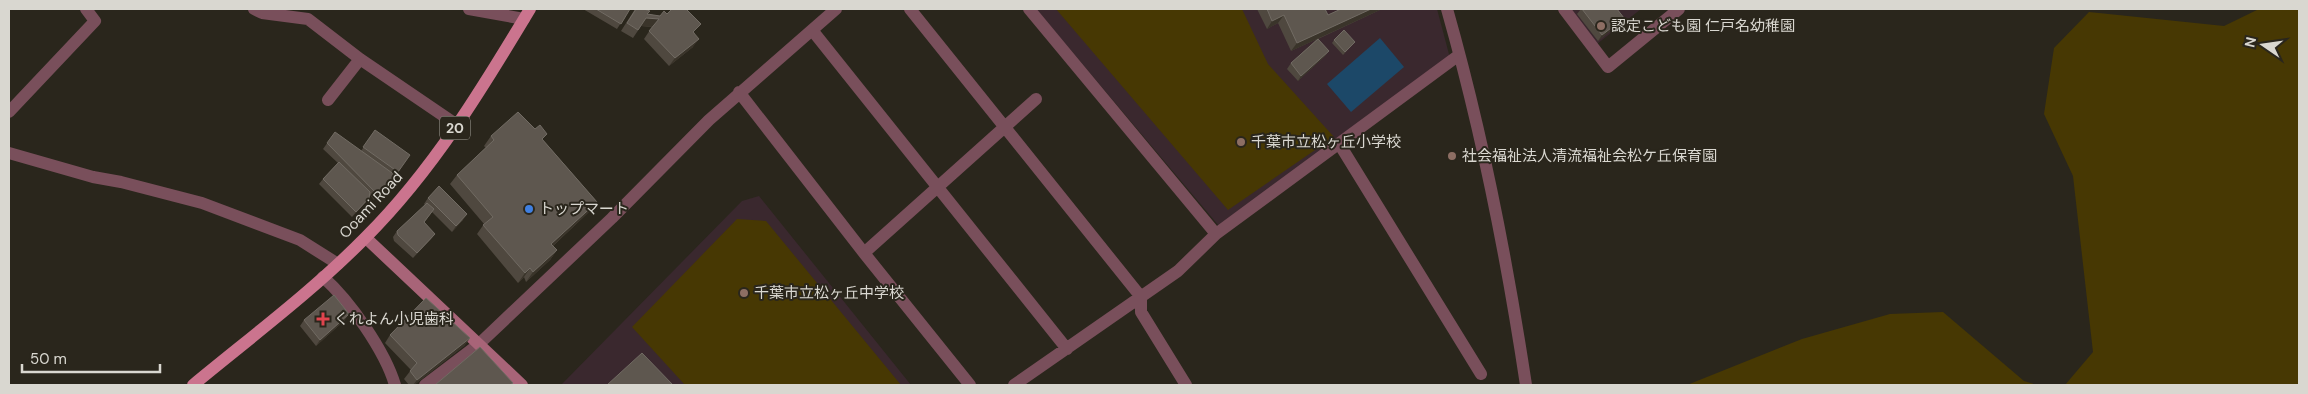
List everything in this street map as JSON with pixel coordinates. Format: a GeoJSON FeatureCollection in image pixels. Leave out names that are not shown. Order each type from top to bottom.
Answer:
{"type":"FeatureCollection","features":[{"type":"Feature","properties":{"kind":"main road","name":"Ooami Road"},"geometry":{"type":"LineString","coordinates":[[193,385],[324,277],[366,238],[402,198],[457,125],[527,14]]}},
{"type":"Feature","properties":{"kind":"street"},"geometry":{"type":"LineString","coordinates":[[9,112],[96,21],[86,9]]}},
{"type":"Feature","properties":{"kind":"street"},"geometry":{"type":"LineString","coordinates":[[254,9],[262,13],[308,19],[360,59],[457,125]]}},
{"type":"Feature","properties":{"kind":"street"},"geometry":{"type":"LineString","coordinates":[[308,19],[317,9]]}},
{"type":"Feature","properties":{"kind":"street"},"geometry":{"type":"LineString","coordinates":[[469,9],[527,14]]}},
{"type":"Feature","properties":{"kind":"street"},"geometry":{"type":"LineString","coordinates":[[424,385],[479,344],[612,218],[739,92],[836,9]]}},
{"type":"Feature","properties":{"kind":"street"},"geometry":{"type":"LineString","coordinates":[[910,9],[1140,297],[1141,312],[1186,385]]}},
{"type":"Feature","properties":{"kind":"street"},"geometry":{"type":"LineString","coordinates":[[1029,9],[1216,234]]}},
{"type":"Feature","properties":{"kind":"street"},"geometry":{"type":"LineString","coordinates":[[1564,9],[1608,66],[1679,9]]}},
{"type":"Feature","properties":{"kind":"street"},"geometry":{"type":"LineString","coordinates":[[1450,10],[1508,270],[1526,385]]}},
{"type":"Feature","properties":{"kind":"street"},"geometry":{"type":"LineString","coordinates":[[812,30],[1067,349]]}},
{"type":"Feature","properties":{"kind":"street"},"geometry":{"type":"LineString","coordinates":[[1014,385],[1178,271],[1216,234],[1459,55]]}},
{"type":"Feature","properties":{"kind":"street"},"geometry":{"type":"LineString","coordinates":[[328,100],[360,59]]}},
{"type":"Feature","properties":{"kind":"street"},"geometry":{"type":"LineString","coordinates":[[739,92],[864,254],[970,385]]}},
{"type":"Feature","properties":{"kind":"street"},"geometry":{"type":"LineString","coordinates":[[864,254],[1036,99]]}},
{"type":"Feature","properties":{"kind":"street"},"geometry":{"type":"LineString","coordinates":[[1340,144],[1481,374]]}},
{"type":"Feature","properties":{"kind":"street"},"geometry":{"type":"LineString","coordinates":[[9,146],[14,154],[202,203],[300,240],[338,264]]}},
{"type":"Feature","properties":{"kind":"street"},"geometry":{"type":"LineString","coordinates":[[366,238],[522,385]]}},
{"type":"Feature","properties":{"kind":"street"},"geometry":{"type":"LineString","coordinates":[[324,277],[336,288],[376,345],[395,385]]}},
{"type":"Feature","properties":{"kind":"shaded area","name":"千葉市立松ヶ丘小学校"},"geometry":{"type":"Polygon","coordinates":[[[1036,9],[1437,9],[1450,58],[1219,226],[1036,9]]]}},
{"type":"Feature","properties":{"kind":"shaded area"},"geometry":{"type":"Polygon","coordinates":[[[1056,9],[1242,9],[1268,64],[1334,137],[1228,210],[1056,9]]]}},
{"type":"Feature","properties":{"kind":"shaded area","name":"認定こども園 仁戸名幼稚園"},"geometry":{"type":"Polygon","coordinates":[[[1570,9],[1641,9],[1597,44],[1570,9]]]}},
{"type":"Feature","properties":{"kind":"shaded area"},"geometry":{"type":"Polygon","coordinates":[[[2259,9],[2299,9],[2299,385],[2065,385],[2093,352],[2073,176],[2044,114],[2054,48],[2089,12],[2224,26],[2259,9]]]}},
{"type":"Feature","properties":{"kind":"shaded area","name":"千葉市立松ヶ丘中学校"},"geometry":{"type":"Polygon","coordinates":[[[759,196],[911,385],[561,385],[742,201],[759,196]]]}},
{"type":"Feature","properties":{"kind":"shaded area","name":"千葉市立松ヶ丘中学校"},"geometry":{"type":"Polygon","coordinates":[[[737,219],[766,221],[901,385],[685,385],[632,327],[737,219]]]}},
{"type":"Feature","properties":{"kind":"shaded area"},"geometry":{"type":"Polygon","coordinates":[[[1943,312],[2024,381],[2037,385],[1687,385],[1802,339],[1890,314],[1943,312]]]}},
{"type":"Feature","properties":{"kind":"water"},"geometry":{"type":"Polygon","coordinates":[[[1380,38],[1404,67],[1351,112],[1327,84],[1380,38]]]}},
{"type":"Feature","properties":{"kind":"building"},"geometry":{"type":"Polygon","coordinates":[[[596,9],[630,9],[621,24],[596,9]]]}},
{"type":"Feature","properties":{"kind":"building"},"geometry":{"type":"Polygon","coordinates":[[[636,9],[644,9],[650,11],[647,14],[660,16],[664,11],[667,14],[672,9],[686,9],[701,24],[693,32],[699,39],[675,58],[649,31],[659,19],[646,18],[638,30],[627,23],[636,9]]]}},
{"type":"Feature","properties":{"kind":"building"},"geometry":{"type":"Polygon","coordinates":[[[1267,9],[1325,9],[1328,15],[1341,9],[1371,9],[1297,43],[1284,15],[1272,21],[1267,9]]]}},
{"type":"Feature","properties":{"kind":"building"},"geometry":{"type":"Polygon","coordinates":[[[1582,9],[1617,9],[1624,18],[1602,35],[1582,9]]]}},
{"type":"Feature","properties":{"kind":"building"},"geometry":{"type":"Polygon","coordinates":[[[1344,30],[1355,42],[1345,52],[1334,40],[1344,30]]]}},
{"type":"Feature","properties":{"kind":"building"},"geometry":{"type":"Polygon","coordinates":[[[1318,39],[1329,51],[1301,76],[1291,63],[1318,39]]]}},
{"type":"Feature","properties":{"kind":"building"},"geometry":{"type":"Polygon","coordinates":[[[518,112],[535,129],[540,125],[547,134],[542,139],[597,202],[551,244],[557,250],[533,272],[530,268],[525,273],[483,225],[493,217],[457,175],[494,140],[491,136],[518,112]]]}},
{"type":"Feature","properties":{"kind":"building"},"geometry":{"type":"Polygon","coordinates":[[[375,130],[410,155],[398,172],[363,147],[375,130]]]}},
{"type":"Feature","properties":{"kind":"building"},"geometry":{"type":"Polygon","coordinates":[[[335,132],[395,175],[378,195],[327,143],[335,132]]]}},
{"type":"Feature","properties":{"kind":"building"},"geometry":{"type":"Polygon","coordinates":[[[339,162],[370,192],[369,198],[356,212],[323,179],[339,162]]]}},
{"type":"Feature","properties":{"kind":"building"},"geometry":{"type":"Polygon","coordinates":[[[439,186],[467,214],[456,226],[428,198],[439,186]]]}},
{"type":"Feature","properties":{"kind":"building"},"geometry":{"type":"Polygon","coordinates":[[[427,203],[434,209],[424,222],[435,234],[417,253],[398,235],[397,231],[427,203]]]}},
{"type":"Feature","properties":{"kind":"building"},"geometry":{"type":"Polygon","coordinates":[[[334,295],[349,314],[320,340],[304,320],[334,295]]]}},
{"type":"Feature","properties":{"kind":"building"},"geometry":{"type":"Polygon","coordinates":[[[426,298],[470,338],[417,380],[410,371],[417,363],[390,335],[426,298]]]}},
{"type":"Feature","properties":{"kind":"building"},"geometry":{"type":"Polygon","coordinates":[[[480,347],[513,383],[510,385],[435,385],[480,347]]]}},
{"type":"Feature","properties":{"kind":"building"},"geometry":{"type":"Polygon","coordinates":[[[642,353],[673,385],[607,385],[642,353]]]}},
{"type":"Feature","properties":{"kind":"place","name":"認定こども園 仁戸名幼稚園"},"geometry":{"type":"Point","coordinates":[1601,26]}},
{"type":"Feature","properties":{"kind":"place","name":"千葉市立松ヶ丘小学校"},"geometry":{"type":"Point","coordinates":[1241,142]}},
{"type":"Feature","properties":{"kind":"place","name":"社会福祉法人清流福祉会松ケ丘保育園"},"geometry":{"type":"Point","coordinates":[1452,156]}},
{"type":"Feature","properties":{"kind":"place","name":"トップマート"},"geometry":{"type":"Point","coordinates":[529,209]}},
{"type":"Feature","properties":{"kind":"place","name":"千葉市立松ヶ丘中学校"},"geometry":{"type":"Point","coordinates":[744,293]}},
{"type":"Feature","properties":{"kind":"place","name":"くれよん小児歯科"},"geometry":{"type":"Point","coordinates":[323,319]}}]}
